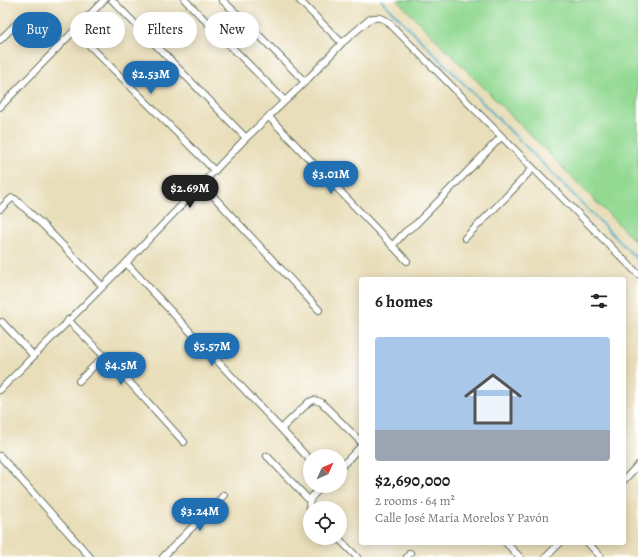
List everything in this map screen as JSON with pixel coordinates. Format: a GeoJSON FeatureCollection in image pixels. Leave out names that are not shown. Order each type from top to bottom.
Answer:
{"type":"FeatureCollection","features":[{"type":"Feature","properties":{"kind":"street"},"geometry":{"type":"LineString","coordinates":[[93,12],[104,0]]}},
{"type":"Feature","properties":{"kind":"street"},"geometry":{"type":"LineString","coordinates":[[112,0],[246,138]]}},
{"type":"Feature","properties":{"kind":"street"},"geometry":{"type":"LineString","coordinates":[[185,0],[285,101]]}},
{"type":"Feature","properties":{"kind":"street"},"geometry":{"type":"LineString","coordinates":[[222,0],[305,82]]}},
{"type":"Feature","properties":{"kind":"street"},"geometry":{"type":"LineString","coordinates":[[299,0],[342,43]]}},
{"type":"Feature","properties":{"kind":"street"},"geometry":{"type":"LineString","coordinates":[[0,389],[126,263],[246,138],[305,82],[342,43],[374,17],[380,17],[387,22],[638,274]]}},
{"type":"Feature","properties":{"kind":"street"},"geometry":{"type":"LineString","coordinates":[[0,40],[12,28]]}},
{"type":"Feature","properties":{"kind":"street"},"geometry":{"type":"LineString","coordinates":[[0,107],[70,36]]}},
{"type":"Feature","properties":{"kind":"street"},"geometry":{"type":"LineString","coordinates":[[92,48],[214,172]]}},
{"type":"Feature","properties":{"kind":"street"},"geometry":{"type":"LineString","coordinates":[[269,117],[407,261]]}},
{"type":"Feature","properties":{"kind":"street"},"geometry":{"type":"LineString","coordinates":[[392,246],[405,232],[416,224],[501,137]]}},
{"type":"Feature","properties":{"kind":"street"},"geometry":{"type":"LineString","coordinates":[[465,238],[533,168]]}},
{"type":"Feature","properties":{"kind":"street"},"geometry":{"type":"LineString","coordinates":[[202,184],[319,310]]}},
{"type":"Feature","properties":{"kind":"street"},"geometry":{"type":"LineString","coordinates":[[0,209],[12,198],[15,199],[44,226],[102,286]]}},
{"type":"Feature","properties":{"kind":"street"},"geometry":{"type":"LineString","coordinates":[[126,263],[303,453]]}},
{"type":"Feature","properties":{"kind":"street"},"geometry":{"type":"LineString","coordinates":[[68,320],[123,375],[184,442]]}},
{"type":"Feature","properties":{"kind":"street"},"geometry":{"type":"LineString","coordinates":[[2,322],[34,356]]}},
{"type":"Feature","properties":{"kind":"street"},"geometry":{"type":"LineString","coordinates":[[79,381],[104,356]]}},
{"type":"Feature","properties":{"kind":"street"},"geometry":{"type":"LineString","coordinates":[[281,429],[309,402],[314,400],[321,402],[359,440]]}},
{"type":"Feature","properties":{"kind":"street"},"geometry":{"type":"LineString","coordinates":[[347,461],[359,448]]}},
{"type":"Feature","properties":{"kind":"street"},"geometry":{"type":"LineString","coordinates":[[0,456],[90,557]]}},
{"type":"Feature","properties":{"kind":"street"},"geometry":{"type":"LineString","coordinates":[[267,456],[309,500],[316,493]]}},
{"type":"Feature","properties":{"kind":"street"},"geometry":{"type":"LineString","coordinates":[[626,478],[638,465]]}},
{"type":"Feature","properties":{"kind":"street"},"geometry":{"type":"LineString","coordinates":[[164,557],[224,495]]}},
{"type":"Feature","properties":{"kind":"street"},"geometry":{"type":"LineString","coordinates":[[345,545],[357,557]]}},
{"type":"Feature","properties":{"kind":"street"},"geometry":{"type":"LineString","coordinates":[[508,545],[520,557]]}},
{"type":"Feature","properties":{"kind":"street"},"geometry":{"type":"LineString","coordinates":[[546,557],[558,545]]}},
{"type":"Feature","properties":{"kind":"street"},"geometry":{"type":"LineString","coordinates":[[590,545],[601,557]]}},
{"type":"Feature","properties":{"kind":"green space"},"geometry":{"type":"Polygon","coordinates":[[[397,0],[638,0],[638,244],[397,0]]]}},
{"type":"Feature","properties":{"kind":"waterway"},"geometry":{"type":"LineString","coordinates":[[381,0],[638,260]]}}]}
